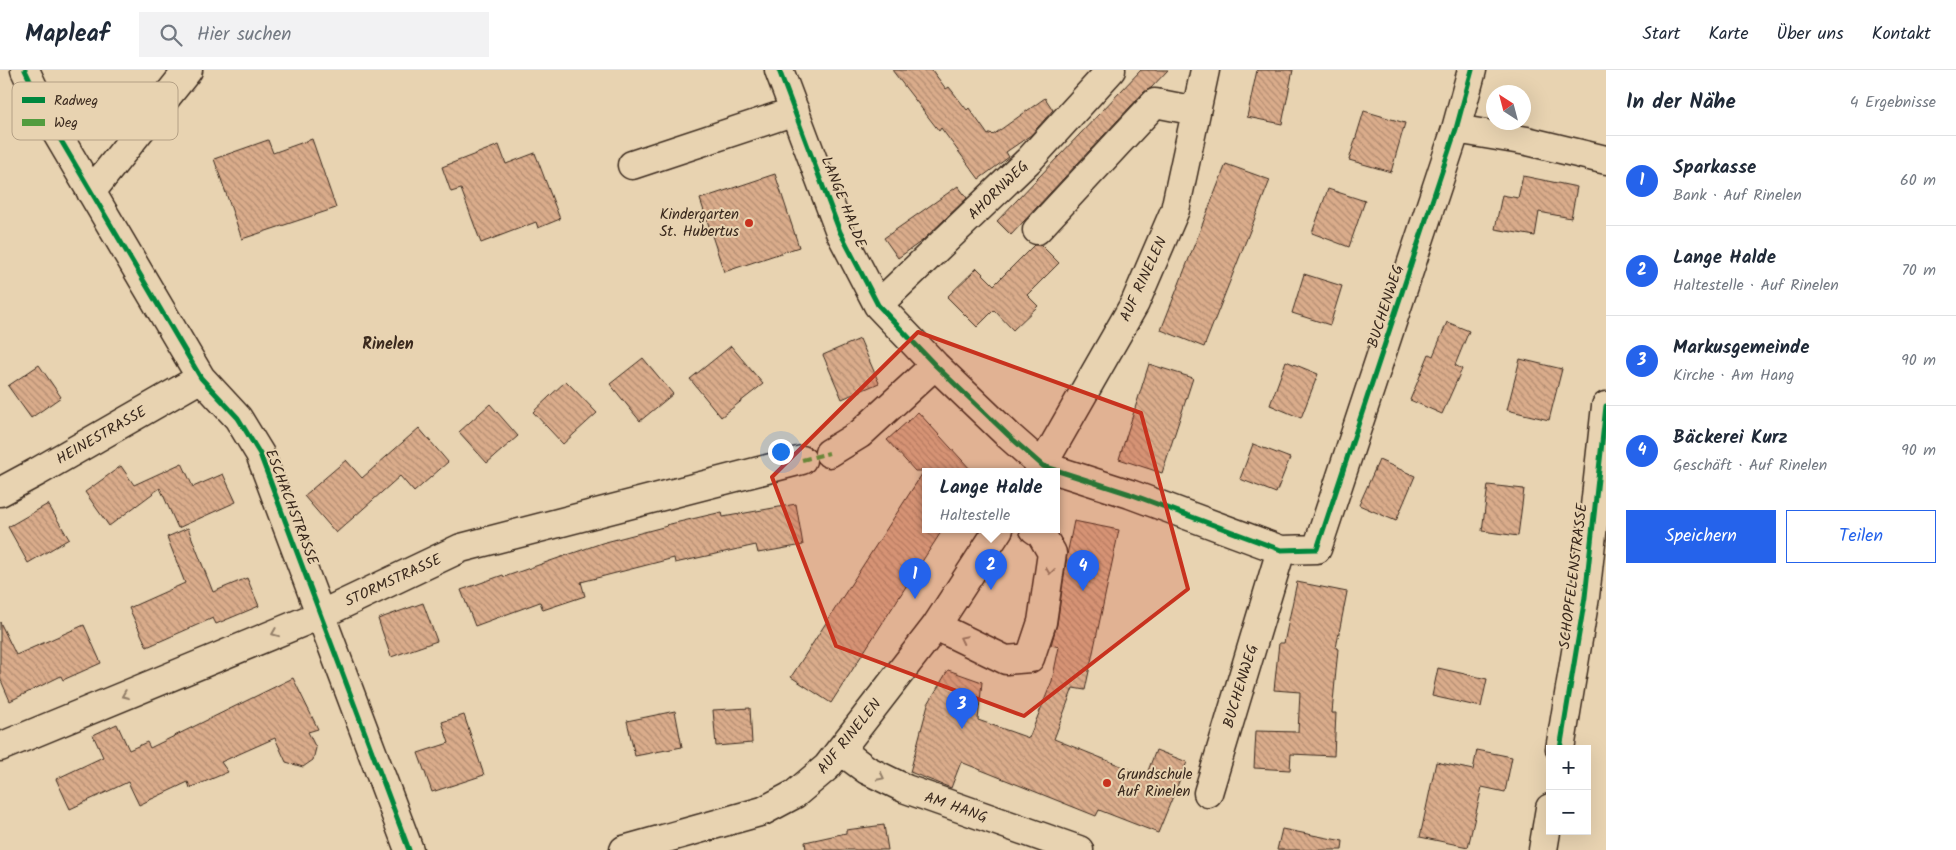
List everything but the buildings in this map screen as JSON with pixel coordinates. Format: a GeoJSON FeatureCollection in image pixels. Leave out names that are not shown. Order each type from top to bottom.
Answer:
{"type":"FeatureCollection","features":[{"type":"Feature","properties":{"kind":"street","name":"ESCHACHSTRASSE"},"geometry":{"type":"LineString","coordinates":[[25,70],[31,82]]}},
{"type":"Feature","properties":{"kind":"street"},"geometry":{"type":"LineString","coordinates":[[178,83],[188,70]]}},
{"type":"Feature","properties":{"kind":"street","name":"LANGE HALDE"},"geometry":{"type":"LineString","coordinates":[[779,70],[840,232],[878,305],[935,365],[1040,468]]}},
{"type":"Feature","properties":{"kind":"street","name":"AHORNWEG"},"geometry":{"type":"LineString","coordinates":[[878,305],[1030,159],[1111,70]]}},
{"type":"Feature","properties":{"kind":"street","name":"AUF RINELEN"},"geometry":{"type":"LineString","coordinates":[[1042,468],[1135,303],[1175,210],[1204,70]]}},
{"type":"Feature","properties":{"kind":"street","name":"BUCHENWEG"},"geometry":{"type":"LineString","coordinates":[[1317,549],[1456,129],[1472,70]]}},
{"type":"Feature","properties":{"kind":"street"},"geometry":{"type":"LineString","coordinates":[[1038,230],[1155,102],[1196,110]]}},
{"type":"Feature","properties":{"kind":"street"},"geometry":{"type":"LineString","coordinates":[[632,165],[794,111]]}},
{"type":"Feature","properties":{"kind":"street"},"geometry":{"type":"LineString","coordinates":[[1456,129],[1527,142],[1606,160]]}},
{"type":"Feature","properties":{"kind":"street","name":"ESCHACHSTRASSE"},"geometry":{"type":"LineString","coordinates":[[61,140],[202,378],[238,418],[260,454],[409,850]]}},
{"type":"Feature","properties":{"kind":"street"},"geometry":{"type":"LineString","coordinates":[[91,192],[132,140]]}},
{"type":"Feature","properties":{"kind":"street"},"geometry":{"type":"LineString","coordinates":[[829,453],[860,434],[935,365]]}},
{"type":"Feature","properties":{"kind":"street","name":"HEINESTRASSE"},"geometry":{"type":"LineString","coordinates":[[2,488],[202,378]]}},
{"type":"Feature","properties":{"kind":"street","name":"SCHOPFELENSTRASSE"},"geometry":{"type":"LineString","coordinates":[[1561,745],[1585,597],[1606,406]]}},
{"type":"Feature","properties":{"kind":"street","name":"STORMSTRASSE"},"geometry":{"type":"LineString","coordinates":[[0,747],[320,615],[462,548],[802,460]]}},
{"type":"Feature","properties":{"kind":"street","name":"LANGE HALDE"},"geometry":{"type":"LineString","coordinates":[[1060,474],[1130,494],[1281,550],[1317,549]]}},
{"type":"Feature","properties":{"kind":"street","name":"AUF RINELEN"},"geometry":{"type":"LineString","coordinates":[[624,850],[763,811],[795,794],[827,767],[936,626],[995,533]]}},
{"type":"Feature","properties":{"kind":"street"},"geometry":{"type":"LineString","coordinates":[[936,626],[1006,660],[1030,658],[1042,622],[1052,553],[1040,533]]}},
{"type":"Feature","properties":{"kind":"street","name":"BUCHENWEG"},"geometry":{"type":"LineString","coordinates":[[1208,793],[1281,550]]}},
{"type":"Feature","properties":{"kind":"street","name":"AM HANG"},"geometry":{"type":"LineString","coordinates":[[840,750],[867,770],[906,789],[1079,850]]}},
{"type":"Feature","properties":{"kind":"street"},"geometry":{"type":"LineString","coordinates":[[1543,850],[1546,832]]}},
{"type":"Feature","properties":{"kind":"highlighted area"},"geometry":{"type":"Polygon","coordinates":[[[918,332],[1141,413],[1188,589],[1024,716],[836,646],[772,477],[918,332]]]}},
{"type":"Feature","properties":{"kind":"marked path"},"geometry":{"type":"LineString","coordinates":[[802,460],[829,453]]}},
{"type":"Feature","properties":{"kind":"cycle path"},"geometry":{"type":"LineString","coordinates":[[25,70],[31,82]]}},
{"type":"Feature","properties":{"kind":"cycle path"},"geometry":{"type":"LineString","coordinates":[[779,70],[840,232],[878,305],[935,365],[1009,436],[1043,466],[1049,468]]}},
{"type":"Feature","properties":{"kind":"cycle path"},"geometry":{"type":"LineString","coordinates":[[1060,471],[1130,494],[1281,550],[1317,549],[1456,129],[1472,70]]}},
{"type":"Feature","properties":{"kind":"cycle path"},"geometry":{"type":"LineString","coordinates":[[61,140],[201,378],[238,418],[260,454],[409,850]]}},
{"type":"Feature","properties":{"kind":"cycle path"},"geometry":{"type":"LineString","coordinates":[[1561,745],[1585,597],[1606,406]]}},
{"type":"Feature","properties":{"kind":"place","name":"Kindergarten St. Hubertus"},"geometry":{"type":"Point","coordinates":[749,223]}},
{"type":"Feature","properties":{"kind":"place","name":"Lange Halde"},"geometry":{"type":"Point","coordinates":[991,590]}},
{"type":"Feature","properties":{"kind":"place","name":"Bäckerei Kurz"},"geometry":{"type":"Point","coordinates":[1083,591]}},
{"type":"Feature","properties":{"kind":"place","name":"Sparkasse"},"geometry":{"type":"Point","coordinates":[915,599]}},
{"type":"Feature","properties":{"kind":"place","name":"Markusgemeinde"},"geometry":{"type":"Point","coordinates":[962,729]}},
{"type":"Feature","properties":{"kind":"place","name":"Grundschule Auf Rinelen"},"geometry":{"type":"Point","coordinates":[1107,783]}},
{"type":"Feature","properties":{"kind":"district","name":"Rinelen"},"geometry":{"type":"Point","coordinates":[388,343]}}]}
